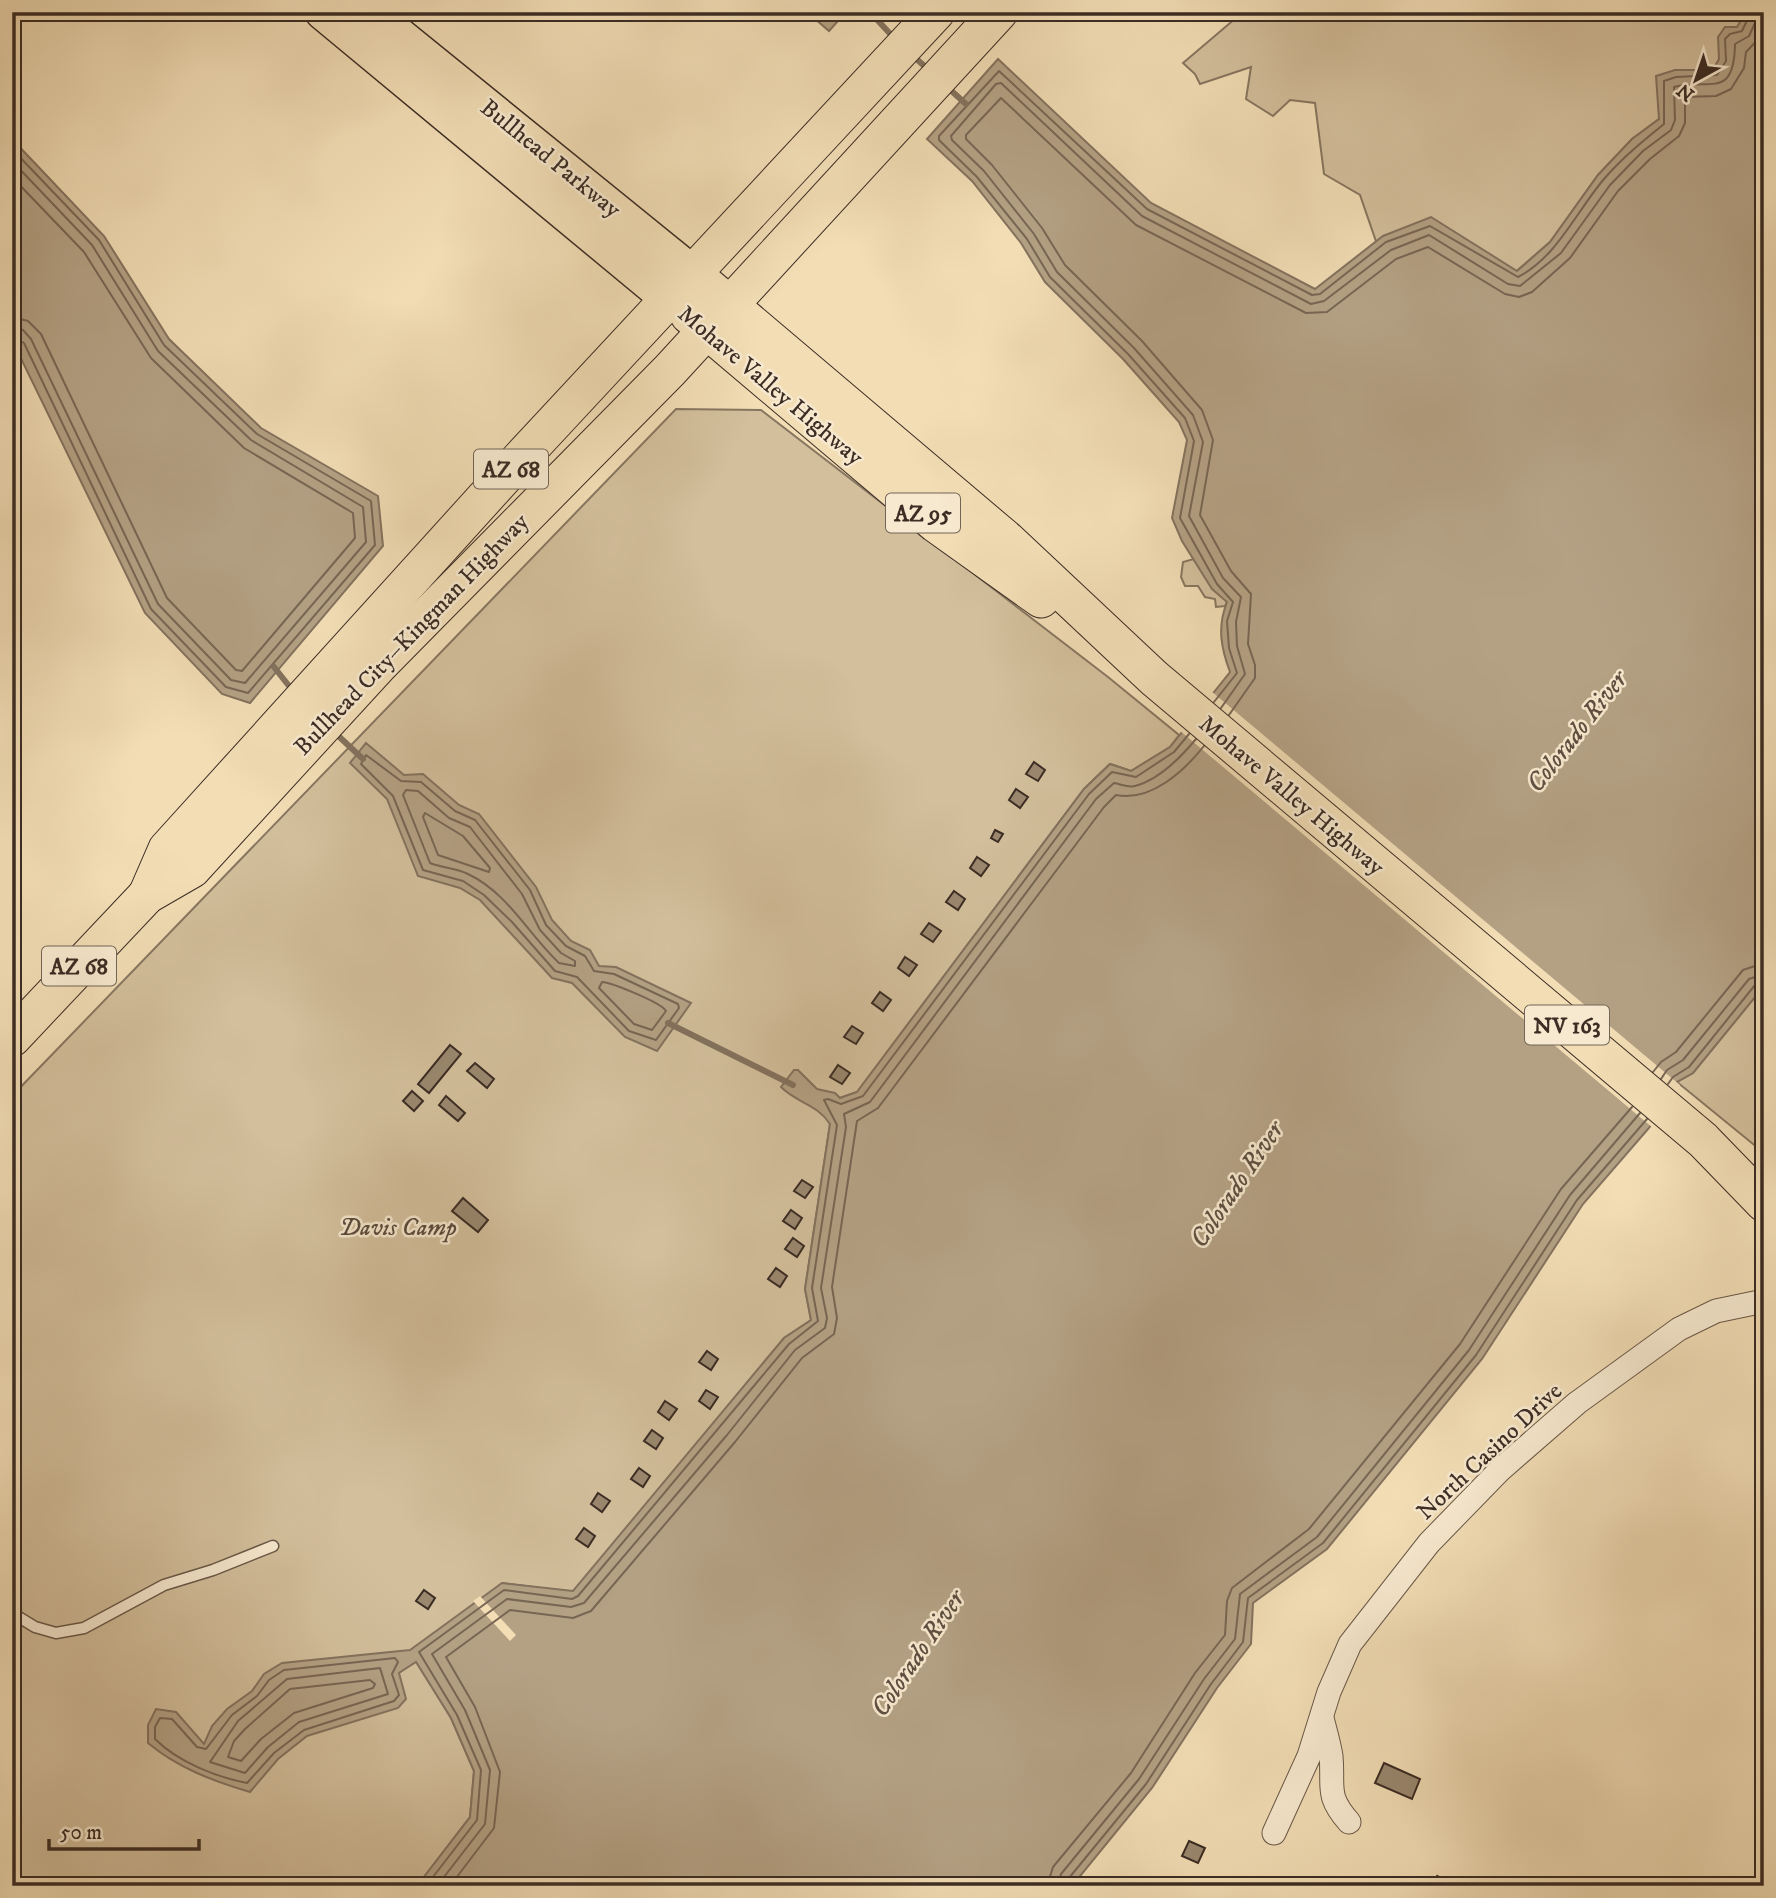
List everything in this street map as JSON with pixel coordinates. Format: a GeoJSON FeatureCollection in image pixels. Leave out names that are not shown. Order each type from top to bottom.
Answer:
{"type":"FeatureCollection","features":[{"type":"Feature","properties":{"kind":"highway","name":"Mohave Valley Highway"},"geometry":{"type":"LineString","coordinates":[[681,286],[936,12]]}},
{"type":"Feature","properties":{"kind":"highway","name":"Mohave Valley Highway"},"geometry":{"type":"LineString","coordinates":[[989,23],[719,318],[1007,540],[1154,678],[1431,911]]}},
{"type":"Feature","properties":{"kind":"highway","name":"Bullhead Parkway"},"geometry":{"type":"LineString","coordinates":[[681,286],[719,318]]}},
{"type":"Feature","properties":{"kind":"highway","name":"Bullhead City–Kingman Highway"},"geometry":{"type":"LineString","coordinates":[[12,1038],[146,895],[192,869],[279,748],[367,653],[681,286]]}},
{"type":"Feature","properties":{"kind":"highway","name":"Bullhead City–Kingman Highway"},"geometry":{"type":"LineString","coordinates":[[367,653],[719,318]]}},
{"type":"Feature","properties":{"kind":"highway","name":"NV 163"},"geometry":{"type":"LineString","coordinates":[[1431,911],[1703,1140],[1764,1203]]}},
{"type":"Feature","properties":{"kind":"highway","name":"NV 163"},"geometry":{"type":"LineString","coordinates":[[1703,1140],[1764,1177]]}},
{"type":"Feature","properties":{"kind":"main road","name":"Bullhead Parkway"},"geometry":{"type":"LineString","coordinates":[[323,12],[473,139],[681,286]]}},
{"type":"Feature","properties":{"kind":"main road","name":"Bullhead Parkway"},"geometry":{"type":"LineString","coordinates":[[370,12],[681,286]]}},
{"type":"Feature","properties":{"kind":"street","name":"North Casino Drive"},"geometry":{"type":"LineString","coordinates":[[1274,1833],[1322,1718],[1338,1667],[1364,1622],[1429,1543],[1500,1470],[1577,1403],[1679,1329],[1716,1311],[1764,1301]]}},
{"type":"Feature","properties":{"kind":"street"},"geometry":{"type":"LineString","coordinates":[[1322,1718],[1331,1757],[1330,1792],[1349,1822]]}},
{"type":"Feature","properties":{"kind":"lane"},"geometry":{"type":"LineString","coordinates":[[12,1613],[35,1627],[56,1633],[84,1628],[164,1585],[213,1570],[273,1546]]}},
{"type":"Feature","properties":{"kind":"green space"},"geometry":{"type":"Polygon","coordinates":[[[1243,12],[1746,12],[1713,70],[1675,70],[1659,119],[1632,139],[1598,175],[1550,242],[1495,290],[1230,596],[1225,606],[1216,607],[1215,599],[1205,597],[1198,586],[1185,586],[1181,577],[1183,562],[1194,559],[1380,253],[1360,195],[1324,174],[1315,103],[1290,100],[1273,116],[1246,99],[1251,67],[1200,84],[1195,74],[1183,63],[1243,12]]]}},
{"type":"Feature","properties":{"kind":"green space","name":"Davis Camp"},"geometry":{"type":"Polygon","coordinates":[[[676,409],[761,410],[1108,677],[1179,735],[1170,747],[1131,771],[1110,764],[1084,789],[857,1092],[813,1107],[822,1111],[830,1124],[805,1289],[811,1320],[784,1338],[573,1592],[502,1583],[416,1661],[451,1718],[474,1771],[470,1817],[417,1886],[12,1886],[12,1096],[676,409]]]}},
{"type":"Feature","properties":{"kind":"green space"},"geometry":{"type":"Polygon","coordinates":[[[1764,986],[1764,1153],[1677,1082],[1693,1073],[1764,986]]]}},
{"type":"Feature","properties":{"kind":"water"},"geometry":{"type":"Polygon","coordinates":[[[807,12],[846,12],[829,31],[807,12]]]}},
{"type":"Feature","properties":{"kind":"water","name":"Colorado River"},"geometry":{"type":"Polygon","coordinates":[[[1746,12],[1764,12],[1764,986],[1693,1073],[1677,1082],[1665,1107],[1583,1204],[1482,1359],[1327,1549],[1253,1603],[1251,1644],[1217,1688],[1152,1788],[1072,1886],[417,1886],[470,1817],[474,1771],[451,1718],[416,1662],[399,1673],[406,1699],[398,1708],[307,1736],[278,1759],[250,1792],[196,1773],[171,1760],[148,1743],[148,1725],[156,1709],[176,1712],[204,1744],[212,1726],[227,1709],[252,1691],[264,1674],[282,1663],[410,1650],[502,1583],[573,1591],[784,1338],[811,1320],[805,1289],[830,1124],[819,1112],[781,1087],[794,1070],[798,1070],[817,1089],[835,1093],[840,1098],[857,1092],[1084,789],[1110,764],[1131,771],[1170,747],[1230,672],[1221,637],[1227,602],[1212,589],[1182,541],[1172,518],[1187,440],[1179,422],[1123,359],[1045,282],[1021,243],[972,181],[927,139],[998,59],[1151,203],[1315,289],[1383,236],[1431,217],[1517,271],[1550,242],[1598,175],[1632,139],[1659,119],[1656,76],[1675,70],[1713,70],[1719,59],[1718,37],[1725,27],[1737,27],[1746,12]]]}},
{"type":"Feature","properties":{"kind":"water"},"geometry":{"type":"Polygon","coordinates":[[[12,139],[104,236],[169,339],[261,428],[378,496],[383,546],[250,703],[222,694],[145,613],[12,340],[12,139]]]}},
{"type":"Feature","properties":{"kind":"water"},"geometry":{"type":"Polygon","coordinates":[[[366,743],[404,775],[423,774],[459,805],[479,814],[536,887],[552,920],[571,941],[590,950],[599,966],[616,967],[691,1003],[657,1051],[625,1037],[572,983],[552,978],[480,900],[460,888],[418,876],[387,799],[350,763],[366,743]]]}},
{"type":"Feature","properties":{"kind":"pier"},"geometry":{"type":"Polygon","coordinates":[[[1211,691],[1680,1085],[1653,1128],[1179,730],[1211,691]]]}},
{"type":"Feature","properties":{"kind":"pier"},"geometry":{"type":"Polygon","coordinates":[[[480,1596],[516,1635],[510,1641],[473,1601],[480,1596]]]}},
{"type":"Feature","properties":{"kind":"building"},"geometry":{"type":"Polygon","coordinates":[[[1034,762],[1045,770],[1038,781],[1026,774],[1034,762]]]}},
{"type":"Feature","properties":{"kind":"building"},"geometry":{"type":"Polygon","coordinates":[[[1016,789],[1028,797],[1020,808],[1009,800],[1016,789]]]}},
{"type":"Feature","properties":{"kind":"building"},"geometry":{"type":"Polygon","coordinates":[[[995,830],[1003,834],[998,842],[991,838],[995,830]]]}},
{"type":"Feature","properties":{"kind":"building"},"geometry":{"type":"Polygon","coordinates":[[[977,857],[989,865],[981,876],[970,868],[977,857]]]}},
{"type":"Feature","properties":{"kind":"building"},"geometry":{"type":"Polygon","coordinates":[[[954,891],[965,899],[958,910],[946,902],[954,891]]]}},
{"type":"Feature","properties":{"kind":"building"},"geometry":{"type":"Polygon","coordinates":[[[929,923],[941,931],[933,942],[921,934],[929,923]]]}},
{"type":"Feature","properties":{"kind":"building"},"geometry":{"type":"Polygon","coordinates":[[[905,957],[917,965],[909,976],[898,968],[905,957]]]}},
{"type":"Feature","properties":{"kind":"building"},"geometry":{"type":"Polygon","coordinates":[[[880,992],[891,1000],[883,1011],[872,1003],[880,992]]]}},
{"type":"Feature","properties":{"kind":"building"},"geometry":{"type":"Polygon","coordinates":[[[852,1026],[863,1033],[856,1044],[844,1037],[852,1026]]]}},
{"type":"Feature","properties":{"kind":"building"},"geometry":{"type":"Polygon","coordinates":[[[450,1045],[461,1054],[429,1093],[418,1084],[450,1045]]]}},
{"type":"Feature","properties":{"kind":"building"},"geometry":{"type":"Polygon","coordinates":[[[475,1063],[494,1079],[487,1088],[467,1071],[475,1063]]]}},
{"type":"Feature","properties":{"kind":"building"},"geometry":{"type":"Polygon","coordinates":[[[838,1065],[850,1073],[842,1084],[830,1077],[838,1065]]]}},
{"type":"Feature","properties":{"kind":"building"},"geometry":{"type":"Polygon","coordinates":[[[412,1091],[423,1101],[414,1111],[403,1101],[412,1091]]]}},
{"type":"Feature","properties":{"kind":"building"},"geometry":{"type":"Polygon","coordinates":[[[446,1096],[465,1113],[458,1121],[439,1105],[446,1096]]]}},
{"type":"Feature","properties":{"kind":"building"},"geometry":{"type":"Polygon","coordinates":[[[802,1180],[813,1187],[805,1198],[794,1191],[802,1180]]]}},
{"type":"Feature","properties":{"kind":"building"},"geometry":{"type":"Polygon","coordinates":[[[463,1198],[488,1220],[478,1232],[452,1211],[463,1198]]]}},
{"type":"Feature","properties":{"kind":"building"},"geometry":{"type":"Polygon","coordinates":[[[791,1210],[802,1218],[795,1229],[783,1221],[791,1210]]]}},
{"type":"Feature","properties":{"kind":"building"},"geometry":{"type":"Polygon","coordinates":[[[793,1238],[804,1246],[797,1257],[785,1249],[793,1238]]]}},
{"type":"Feature","properties":{"kind":"building"},"geometry":{"type":"Polygon","coordinates":[[[776,1268],[787,1276],[780,1287],[768,1279],[776,1268]]]}},
{"type":"Feature","properties":{"kind":"building"},"geometry":{"type":"Polygon","coordinates":[[[707,1351],[718,1359],[711,1370],[699,1362],[707,1351]]]}},
{"type":"Feature","properties":{"kind":"building"},"geometry":{"type":"Polygon","coordinates":[[[706,1390],[718,1397],[710,1409],[699,1401],[706,1390]]]}},
{"type":"Feature","properties":{"kind":"building"},"geometry":{"type":"Polygon","coordinates":[[[665,1401],[677,1409],[669,1420],[658,1412],[665,1401]]]}},
{"type":"Feature","properties":{"kind":"building"},"geometry":{"type":"Polygon","coordinates":[[[652,1430],[663,1438],[656,1449],[644,1441],[652,1430]]]}},
{"type":"Feature","properties":{"kind":"building"},"geometry":{"type":"Polygon","coordinates":[[[639,1468],[650,1476],[643,1487],[631,1479],[639,1468]]]}},
{"type":"Feature","properties":{"kind":"building"},"geometry":{"type":"Polygon","coordinates":[[[598,1493],[610,1501],[602,1512],[591,1504],[598,1493]]]}},
{"type":"Feature","properties":{"kind":"building"},"geometry":{"type":"Polygon","coordinates":[[[584,1528],[595,1536],[588,1547],[576,1539],[584,1528]]]}},
{"type":"Feature","properties":{"kind":"building"},"geometry":{"type":"Polygon","coordinates":[[[424,1590],[435,1598],[428,1609],[416,1601],[424,1590]]]}},
{"type":"Feature","properties":{"kind":"building"},"geometry":{"type":"Polygon","coordinates":[[[1384,1763],[1420,1779],[1412,1799],[1375,1783],[1384,1763]]]}},
{"type":"Feature","properties":{"kind":"building"},"geometry":{"type":"Polygon","coordinates":[[[1189,1841],[1205,1848],[1198,1863],[1182,1856],[1189,1841]]]}},
{"type":"Feature","properties":{"kind":"building"},"geometry":{"type":"Polygon","coordinates":[[[1437,1876],[1458,1886],[1432,1886],[1437,1876]]]}},
{"type":"Feature","properties":{"kind":"waterway"},"geometry":{"type":"LineString","coordinates":[[870,12],[894,38]]}},
{"type":"Feature","properties":{"kind":"waterway"},"geometry":{"type":"LineString","coordinates":[[912,55],[930,71]]}},
{"type":"Feature","properties":{"kind":"waterway"},"geometry":{"type":"LineString","coordinates":[[946,86],[966,104]]}},
{"type":"Feature","properties":{"kind":"waterway"},"geometry":{"type":"LineString","coordinates":[[274,667],[293,691]]}},
{"type":"Feature","properties":{"kind":"waterway"},"geometry":{"type":"LineString","coordinates":[[333,731],[363,759]]}},
{"type":"Feature","properties":{"kind":"waterway"},"geometry":{"type":"LineString","coordinates":[[668,1023],[793,1085]]}}]}
